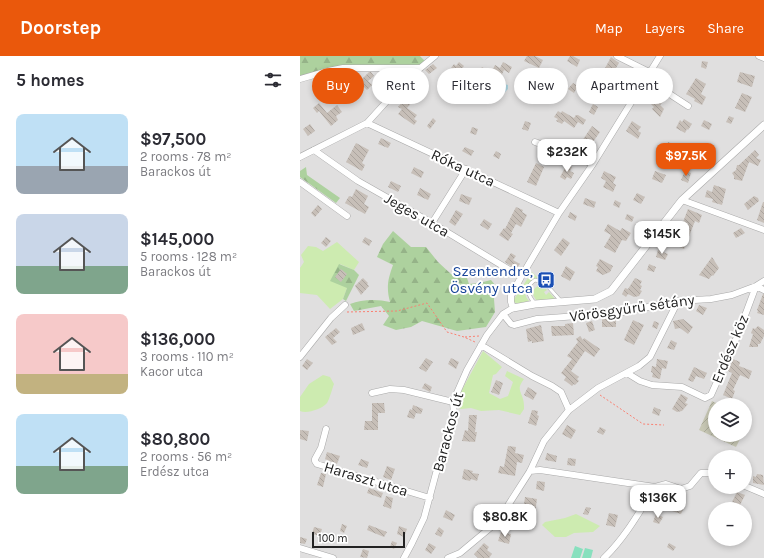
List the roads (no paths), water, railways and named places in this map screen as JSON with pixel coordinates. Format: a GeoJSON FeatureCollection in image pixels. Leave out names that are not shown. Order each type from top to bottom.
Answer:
{"type":"FeatureCollection","features":[{"type":"Feature","properties":{"kind":"street"},"geometry":{"type":"LineString","coordinates":[[419,68],[435,56]]}},
{"type":"Feature","properties":{"kind":"street"},"geometry":{"type":"LineString","coordinates":[[617,56],[641,68]]}},
{"type":"Feature","properties":{"kind":"street"},"geometry":{"type":"LineString","coordinates":[[652,68],[660,56]]}},
{"type":"Feature","properties":{"kind":"street"},"geometry":{"type":"LineString","coordinates":[[758,56],[764,58]]}},
{"type":"Feature","properties":{"kind":"street"},"geometry":{"type":"LineString","coordinates":[[300,79],[343,68],[372,68]]}},
{"type":"Feature","properties":{"kind":"street"},"geometry":{"type":"LineString","coordinates":[[673,96],[688,106]]}},
{"type":"Feature","properties":{"kind":"street"},"geometry":{"type":"LineString","coordinates":[[300,157],[367,123],[385,104]]}},
{"type":"Feature","properties":{"kind":"street"},"geometry":{"type":"LineString","coordinates":[[513,308],[511,302],[512,296],[521,277],[559,214],[593,164],[629,104]]}},
{"type":"Feature","properties":{"kind":"street","name":"Róka utca"},"geometry":{"type":"LineString","coordinates":[[367,123],[559,214]]}},
{"type":"Feature","properties":{"kind":"street","name":"Barackos út"},"geometry":{"type":"LineString","coordinates":[[404,558],[421,524],[430,498],[436,473],[452,428],[454,414],[453,402],[467,370],[481,345],[503,314],[513,308],[535,304],[596,299],[611,291],[682,200],[764,125]]}},
{"type":"Feature","properties":{"kind":"street"},"geometry":{"type":"LineString","coordinates":[[535,142],[593,164]]}},
{"type":"Feature","properties":{"kind":"street","name":"Jeges utca"},"geometry":{"type":"LineString","coordinates":[[314,150],[358,181],[432,223],[521,277]]}},
{"type":"Feature","properties":{"kind":"street"},"geometry":{"type":"LineString","coordinates":[[432,223],[466,169]]}},
{"type":"Feature","properties":{"kind":"street"},"geometry":{"type":"LineString","coordinates":[[300,182],[347,216]]}},
{"type":"Feature","properties":{"kind":"street"},"geometry":{"type":"LineString","coordinates":[[682,200],[764,230]]}},
{"type":"Feature","properties":{"kind":"street","name":"Vörösgyűrű sétány"},"geometry":{"type":"LineString","coordinates":[[503,314],[511,324],[514,325],[537,319],[618,313],[678,301],[711,299],[732,295],[756,286],[764,281]]}},
{"type":"Feature","properties":{"kind":"street"},"geometry":{"type":"LineString","coordinates":[[756,286],[764,290]]}},
{"type":"Feature","properties":{"kind":"street","name":"Erdész köz"},"geometry":{"type":"LineString","coordinates":[[626,373],[640,381],[652,385],[682,387],[705,398],[711,395],[737,337],[756,286]]}},
{"type":"Feature","properties":{"kind":"street"},"geometry":{"type":"LineString","coordinates":[[448,558],[460,553],[502,518],[507,507],[530,471],[544,441],[569,410],[594,391],[639,366],[650,357],[678,301]]}},
{"type":"Feature","properties":{"kind":"street"},"geometry":{"type":"LineString","coordinates":[[300,356],[331,318],[345,306]]}},
{"type":"Feature","properties":{"kind":"street"},"geometry":{"type":"LineString","coordinates":[[481,345],[561,392],[569,410]]}},
{"type":"Feature","properties":{"kind":"street"},"geometry":{"type":"LineString","coordinates":[[372,393],[390,389],[404,390],[453,402]]}},
{"type":"Feature","properties":{"kind":"street","name":"Haraszt utca"},"geometry":{"type":"LineString","coordinates":[[326,429],[321,448],[315,459],[317,464],[430,498]]}},
{"type":"Feature","properties":{"kind":"street"},"geometry":{"type":"LineString","coordinates":[[530,471],[540,470],[655,487],[666,484],[681,489],[690,486],[701,473],[708,473]]}},
{"type":"Feature","properties":{"kind":"street"},"geometry":{"type":"LineString","coordinates":[[604,558],[612,551],[655,487]]}},
{"type":"Feature","properties":{"kind":"street"},"geometry":{"type":"LineString","coordinates":[[752,489],[764,494]]}},
{"type":"Feature","properties":{"kind":"street"},"geometry":{"type":"LineString","coordinates":[[300,548],[333,558]]}},
{"type":"Feature","properties":{"kind":"lane"},"geometry":{"type":"LineString","coordinates":[[535,304],[528,292],[528,287],[535,280],[544,282],[561,302]]}},
{"type":"Feature","properties":{"kind":"water"},"geometry":{"type":"Polygon","coordinates":[[[506,84],[508,85],[508,89],[506,91],[506,84]]]}},
{"type":"Feature","properties":{"kind":"place","name":"Szentendre, Ösvény utca"},"geometry":{"type":"Point","coordinates":[546,280]}}]}
